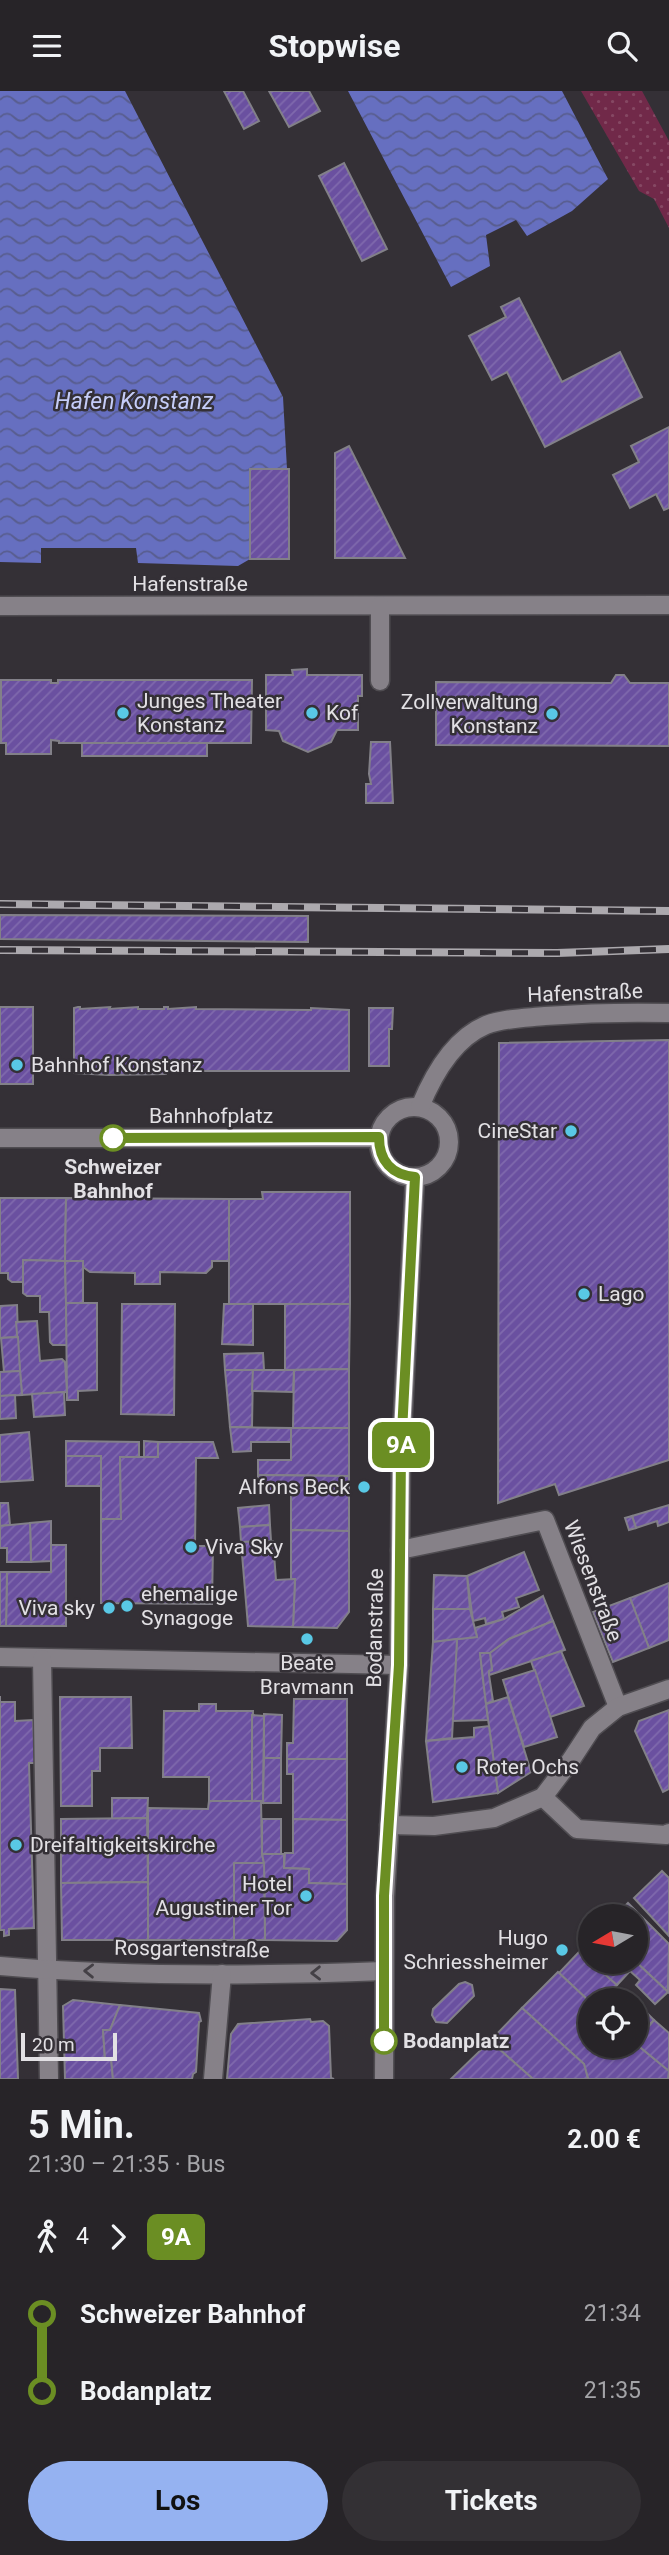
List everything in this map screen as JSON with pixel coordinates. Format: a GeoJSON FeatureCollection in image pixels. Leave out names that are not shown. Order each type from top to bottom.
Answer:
{"type":"FeatureCollection","features":[{"type":"Feature","properties":{"kind":"street","name":"Hafenstraße"},"geometry":{"type":"LineString","coordinates":[[0,606],[669,605]]}},
{"type":"Feature","properties":{"kind":"street"},"geometry":{"type":"LineString","coordinates":[[380,606],[380,681]]}},
{"type":"Feature","properties":{"kind":"street","name":"Hafenstraße"},"geometry":{"type":"LineString","coordinates":[[419,1107],[431,1078],[446,1059],[463,1040],[486,1025],[510,1019],[606,1012],[669,1013]]}},
{"type":"Feature","properties":{"kind":"street"},"geometry":{"type":"LineString","coordinates":[[409,1106],[419,1107],[431,1111],[447,1127],[449,1139],[445,1161],[427,1176],[403,1176],[392,1170],[379,1150],[379,1137],[388,1117],[397,1110],[409,1106]]}},
{"type":"Feature","properties":{"kind":"street","name":"Bahnhofplatz"},"geometry":{"type":"LineString","coordinates":[[0,1138],[379,1137]]}},
{"type":"Feature","properties":{"kind":"street","name":"Bodanstraße"},"geometry":{"type":"LineString","coordinates":[[384,2079],[384,1896],[399,1665],[401,1452],[415,1177]]}},
{"type":"Feature","properties":{"kind":"street","name":"Wiesenstraße"},"geometry":{"type":"LineString","coordinates":[[400,1550],[545,1520],[618,1707]]}},
{"type":"Feature","properties":{"kind":"street"},"geometry":{"type":"LineString","coordinates":[[0,1657],[399,1665]]}},
{"type":"Feature","properties":{"kind":"street"},"geometry":{"type":"LineString","coordinates":[[42,1659],[49,2079]]}},
{"type":"Feature","properties":{"kind":"street"},"geometry":{"type":"LineString","coordinates":[[389,1825],[434,1826],[494,1818],[543,1797],[592,1728],[618,1707],[669,1689]]}},
{"type":"Feature","properties":{"kind":"street"},"geometry":{"type":"LineString","coordinates":[[543,1797],[577,1829],[666,1835],[669,1833]]}},
{"type":"Feature","properties":{"kind":"street","name":"Rosgartenstraße"},"geometry":{"type":"LineString","coordinates":[[0,1966],[47,1970],[222,1974],[384,1971]]}},
{"type":"Feature","properties":{"kind":"street"},"geometry":{"type":"LineString","coordinates":[[212,2079],[222,1974]]}},
{"type":"Feature","properties":{"kind":"shaded area"},"geometry":{"type":"Polygon","coordinates":[[[581,91],[642,91],[669,141],[669,228],[654,199],[639,191],[581,91]]]}},
{"type":"Feature","properties":{"kind":"water","name":"Hafen Konstanz"},"geometry":{"type":"Polygon","coordinates":[[[0,91],[125,91],[283,397],[287,469],[250,470],[250,559],[238,566],[138,563],[136,548],[41,548],[41,563],[0,562],[0,91]]]}},
{"type":"Feature","properties":{"kind":"water"},"geometry":{"type":"Polygon","coordinates":[[[348,91],[562,91],[608,179],[572,211],[527,236],[516,220],[486,235],[490,266],[451,287],[348,91]]]}},
{"type":"Feature","properties":{"kind":"building"},"geometry":{"type":"Polygon","coordinates":[[[224,91],[243,91],[259,121],[244,129],[224,91]]]}},
{"type":"Feature","properties":{"kind":"building"},"geometry":{"type":"Polygon","coordinates":[[[269,91],[309,91],[320,111],[289,127],[269,91]]]}},
{"type":"Feature","properties":{"kind":"building"},"geometry":{"type":"Polygon","coordinates":[[[344,163],[387,249],[362,261],[319,176],[344,163]]]}},
{"type":"Feature","properties":{"kind":"building"},"geometry":{"type":"Polygon","coordinates":[[[519,298],[562,382],[620,352],[642,397],[545,447],[507,372],[492,380],[469,336],[506,317],[501,307],[519,298]]]}},
{"type":"Feature","properties":{"kind":"building"},"geometry":{"type":"Polygon","coordinates":[[[669,427],[669,508],[664,510],[656,494],[630,508],[613,475],[639,462],[631,446],[669,427]]]}},
{"type":"Feature","properties":{"kind":"building"},"geometry":{"type":"Polygon","coordinates":[[[349,446],[405,558],[335,558],[335,453],[349,446]]]}},
{"type":"Feature","properties":{"kind":"building"},"geometry":{"type":"Polygon","coordinates":[[[250,469],[289,469],[289,559],[250,559],[250,469]]]}},
{"type":"Feature","properties":{"kind":"building","name":"Kof"},"geometry":{"type":"Polygon","coordinates":[[[307,669],[307,675],[362,675],[362,696],[358,696],[358,730],[337,730],[331,742],[308,752],[283,741],[279,731],[266,730],[266,675],[293,675],[292,670],[307,669]]]}},
{"type":"Feature","properties":{"kind":"building","name":"Zollverwaltung Konstanz"},"geometry":{"type":"Polygon","coordinates":[[[616,675],[624,675],[630,683],[669,683],[669,746],[436,745],[436,682],[611,683],[616,675]]]}},
{"type":"Feature","properties":{"kind":"building"},"geometry":{"type":"Polygon","coordinates":[[[1,680],[51,680],[51,683],[58,683],[58,680],[252,680],[251,743],[59,743],[51,740],[51,754],[6,754],[6,743],[1,743],[1,680]]]}},
{"type":"Feature","properties":{"kind":"building"},"geometry":{"type":"Polygon","coordinates":[[[371,742],[390,742],[393,803],[366,803],[366,784],[371,784],[371,742]]]}},
{"type":"Feature","properties":{"kind":"building"},"geometry":{"type":"Polygon","coordinates":[[[82,743],[207,743],[207,756],[82,756],[82,743]]]}},
{"type":"Feature","properties":{"kind":"building"},"geometry":{"type":"Polygon","coordinates":[[[0,915],[308,916],[308,942],[0,939],[0,915]]]}},
{"type":"Feature","properties":{"kind":"building","name":"Bahnhof Konstanz"},"geometry":{"type":"Polygon","coordinates":[[[0,1007],[33,1007],[33,1084],[0,1084],[0,1007]]]}},
{"type":"Feature","properties":{"kind":"building"},"geometry":{"type":"Polygon","coordinates":[[[74,1008],[349,1010],[349,1071],[166,1071],[166,1074],[109,1075],[74,1073],[74,1008]]]}},
{"type":"Feature","properties":{"kind":"building"},"geometry":{"type":"Polygon","coordinates":[[[369,1008],[393,1008],[392,1029],[389,1029],[389,1066],[369,1066],[369,1008]]]}},
{"type":"Feature","properties":{"kind":"building","name":"Lago"},"geometry":{"type":"Polygon","coordinates":[[[669,1040],[669,1460],[559,1495],[555,1484],[498,1503],[499,1043],[669,1040]]]}},
{"type":"Feature","properties":{"kind":"building"},"geometry":{"type":"Polygon","coordinates":[[[262,1192],[350,1192],[350,1304],[229,1304],[229,1199],[263,1199],[262,1192]]]}},
{"type":"Feature","properties":{"kind":"building"},"geometry":{"type":"Polygon","coordinates":[[[0,1198],[66,1198],[65,1261],[23,1260],[23,1282],[12,1282],[8,1279],[8,1273],[0,1273],[0,1198]]]}},
{"type":"Feature","properties":{"kind":"building"},"geometry":{"type":"Polygon","coordinates":[[[66,1198],[229,1199],[229,1261],[212,1261],[212,1267],[206,1273],[160,1272],[160,1284],[135,1284],[135,1273],[90,1272],[83,1267],[83,1261],[65,1261],[66,1198]]]}},
{"type":"Feature","properties":{"kind":"building"},"geometry":{"type":"Polygon","coordinates":[[[23,1260],[65,1261],[67,1345],[53,1345],[50,1342],[49,1312],[40,1312],[40,1296],[27,1296],[23,1293],[23,1260]]]}},
{"type":"Feature","properties":{"kind":"building"},"geometry":{"type":"Polygon","coordinates":[[[65,1261],[83,1261],[83,1303],[66,1303],[65,1261]]]}},
{"type":"Feature","properties":{"kind":"building"},"geometry":{"type":"Polygon","coordinates":[[[66,1303],[97,1303],[97,1390],[78,1391],[78,1400],[67,1400],[66,1303]]]}},
{"type":"Feature","properties":{"kind":"building"},"geometry":{"type":"Polygon","coordinates":[[[122,1304],[175,1304],[174,1415],[121,1414],[122,1304]]]}},
{"type":"Feature","properties":{"kind":"building"},"geometry":{"type":"Polygon","coordinates":[[[224,1304],[253,1304],[253,1345],[222,1344],[224,1304]]]}},
{"type":"Feature","properties":{"kind":"building"},"geometry":{"type":"Polygon","coordinates":[[[285,1304],[350,1304],[349,1369],[285,1370],[285,1304]]]}},
{"type":"Feature","properties":{"kind":"building"},"geometry":{"type":"Polygon","coordinates":[[[17,1305],[18,1337],[0,1338],[0,1306],[17,1305]]]}},
{"type":"Feature","properties":{"kind":"building"},"geometry":{"type":"Polygon","coordinates":[[[37,1321],[40,1361],[62,1359],[65,1362],[67,1392],[22,1395],[16,1322],[37,1321]]]}},
{"type":"Feature","properties":{"kind":"building"},"geometry":{"type":"Polygon","coordinates":[[[18,1337],[20,1371],[4,1372],[1,1338],[18,1337]]]}},
{"type":"Feature","properties":{"kind":"building"},"geometry":{"type":"Polygon","coordinates":[[[263,1353],[264,1370],[225,1370],[224,1354],[263,1353]]]}},
{"type":"Feature","properties":{"kind":"building"},"geometry":{"type":"Polygon","coordinates":[[[349,1369],[349,1428],[293,1428],[294,1370],[349,1369]]]}},
{"type":"Feature","properties":{"kind":"building"},"geometry":{"type":"Polygon","coordinates":[[[225,1370],[253,1370],[252,1427],[230,1427],[225,1370]]]}},
{"type":"Feature","properties":{"kind":"building"},"geometry":{"type":"Polygon","coordinates":[[[253,1370],[294,1370],[293,1392],[252,1391],[253,1370]]]}},
{"type":"Feature","properties":{"kind":"building"},"geometry":{"type":"Polygon","coordinates":[[[20,1371],[22,1395],[0,1396],[0,1372],[20,1371]]]}},
{"type":"Feature","properties":{"kind":"building"},"geometry":{"type":"Polygon","coordinates":[[[64,1392],[65,1415],[34,1417],[32,1394],[64,1392]]]}},
{"type":"Feature","properties":{"kind":"building"},"geometry":{"type":"Polygon","coordinates":[[[15,1395],[16,1418],[0,1419],[0,1396],[15,1395]]]}},
{"type":"Feature","properties":{"kind":"building"},"geometry":{"type":"Polygon","coordinates":[[[230,1427],[291,1428],[291,1442],[251,1442],[251,1451],[233,1452],[230,1427]]]}},
{"type":"Feature","properties":{"kind":"building"},"geometry":{"type":"Polygon","coordinates":[[[291,1428],[349,1428],[349,1476],[258,1475],[258,1460],[291,1460],[291,1428]]]}},
{"type":"Feature","properties":{"kind":"building"},"geometry":{"type":"Polygon","coordinates":[[[29,1432],[33,1480],[0,1482],[0,1435],[29,1432]]]}},
{"type":"Feature","properties":{"kind":"building"},"geometry":{"type":"Polygon","coordinates":[[[66,1441],[139,1442],[139,1457],[120,1457],[121,1519],[101,1519],[101,1456],[66,1456],[66,1441]]]}},
{"type":"Feature","properties":{"kind":"building"},"geometry":{"type":"Polygon","coordinates":[[[144,1441],[158,1442],[158,1457],[144,1457],[144,1441]]]}},
{"type":"Feature","properties":{"kind":"building"},"geometry":{"type":"Polygon","coordinates":[[[158,1442],[213,1442],[218,1458],[196,1458],[195,1546],[213,1546],[212,1604],[101,1603],[101,1519],[121,1519],[120,1457],[158,1457],[158,1442]]]}},
{"type":"Feature","properties":{"kind":"building"},"geometry":{"type":"Polygon","coordinates":[[[66,1456],[101,1456],[101,1486],[66,1486],[66,1456]]]}},
{"type":"Feature","properties":{"kind":"building"},"geometry":{"type":"Polygon","coordinates":[[[258,1475],[349,1476],[349,1531],[291,1530],[291,1491],[258,1491],[258,1475]]]}},
{"type":"Feature","properties":{"kind":"building"},"geometry":{"type":"Polygon","coordinates":[[[0,1503],[8,1503],[10,1525],[0,1526],[0,1503]]]}},
{"type":"Feature","properties":{"kind":"building"},"geometry":{"type":"Polygon","coordinates":[[[269,1505],[270,1525],[240,1527],[238,1508],[269,1505]]]}},
{"type":"Feature","properties":{"kind":"building"},"geometry":{"type":"Polygon","coordinates":[[[669,1505],[669,1522],[658,1526],[657,1521],[636,1528],[632,1516],[669,1505]]]}},
{"type":"Feature","properties":{"kind":"building"},"geometry":{"type":"Polygon","coordinates":[[[632,1516],[636,1528],[629,1530],[625,1518],[632,1516]]]}},
{"type":"Feature","properties":{"kind":"building"},"geometry":{"type":"Polygon","coordinates":[[[51,1521],[51,1561],[31,1562],[30,1523],[51,1521]]]}},
{"type":"Feature","properties":{"kind":"building"},"geometry":{"type":"Polygon","coordinates":[[[30,1523],[31,1562],[7,1562],[7,1548],[0,1548],[0,1526],[30,1523]]]}},
{"type":"Feature","properties":{"kind":"building"},"geometry":{"type":"Polygon","coordinates":[[[270,1525],[271,1541],[241,1542],[240,1527],[270,1525]]]}},
{"type":"Feature","properties":{"kind":"building"},"geometry":{"type":"Polygon","coordinates":[[[291,1530],[349,1531],[349,1612],[337,1628],[293,1627],[295,1579],[291,1579],[291,1530]]]}},
{"type":"Feature","properties":{"kind":"building"},"geometry":{"type":"Polygon","coordinates":[[[273,1541],[276,1580],[295,1579],[293,1627],[248,1626],[241,1542],[273,1541]]]}},
{"type":"Feature","properties":{"kind":"building"},"geometry":{"type":"Polygon","coordinates":[[[51,1545],[66,1545],[66,1626],[6,1626],[7,1572],[51,1572],[51,1545]]]}},
{"type":"Feature","properties":{"kind":"building"},"geometry":{"type":"Polygon","coordinates":[[[524,1552],[539,1590],[516,1598],[519,1607],[502,1612],[504,1619],[486,1624],[485,1618],[473,1621],[467,1576],[524,1552]]]}},
{"type":"Feature","properties":{"kind":"building"},"geometry":{"type":"Polygon","coordinates":[[[0,1572],[7,1572],[6,1626],[0,1626],[0,1572]]]}},
{"type":"Feature","properties":{"kind":"building"},"geometry":{"type":"Polygon","coordinates":[[[434,1575],[467,1576],[470,1609],[433,1609],[434,1575]]]}},
{"type":"Feature","properties":{"kind":"building"},"geometry":{"type":"Polygon","coordinates":[[[669,1583],[669,1640],[649,1648],[630,1598],[669,1583]]]}},
{"type":"Feature","properties":{"kind":"building"},"geometry":{"type":"Polygon","coordinates":[[[543,1596],[553,1621],[509,1639],[490,1653],[480,1653],[488,1720],[452,1721],[457,1639],[477,1637],[475,1628],[504,1619],[543,1596]]]}},
{"type":"Feature","properties":{"kind":"building"},"geometry":{"type":"Polygon","coordinates":[[[630,1598],[649,1648],[613,1662],[593,1612],[630,1598]]]}},
{"type":"Feature","properties":{"kind":"building"},"geometry":{"type":"Polygon","coordinates":[[[433,1609],[470,1609],[477,1637],[433,1642],[433,1609]]]}},
{"type":"Feature","properties":{"kind":"building"},"geometry":{"type":"Polygon","coordinates":[[[553,1621],[565,1650],[489,1675],[492,1670],[490,1653],[509,1639],[553,1621]]]}},
{"type":"Feature","properties":{"kind":"building"},"geometry":{"type":"Polygon","coordinates":[[[457,1639],[452,1738],[426,1741],[433,1642],[457,1639]]]}},
{"type":"Feature","properties":{"kind":"building"},"geometry":{"type":"Polygon","coordinates":[[[561,1651],[584,1706],[550,1717],[531,1661],[561,1651]]]}},
{"type":"Feature","properties":{"kind":"building"},"geometry":{"type":"Polygon","coordinates":[[[480,1653],[490,1653],[492,1670],[489,1675],[493,1701],[486,1704],[480,1653]]]}},
{"type":"Feature","properties":{"kind":"building"},"geometry":{"type":"Polygon","coordinates":[[[535,1670],[557,1737],[524,1747],[503,1680],[535,1670]]]}},
{"type":"Feature","properties":{"kind":"building"},"geometry":{"type":"Polygon","coordinates":[[[60,1697],[131,1697],[132,1748],[100,1748],[100,1771],[92,1771],[92,1806],[61,1806],[60,1697]]]}},
{"type":"Feature","properties":{"kind":"building"},"geometry":{"type":"Polygon","coordinates":[[[508,1697],[531,1772],[498,1793],[486,1704],[508,1697]]]}},
{"type":"Feature","properties":{"kind":"building"},"geometry":{"type":"Polygon","coordinates":[[[294,1699],[347,1699],[347,1759],[287,1759],[287,1743],[293,1743],[294,1699]]]}},
{"type":"Feature","properties":{"kind":"building","name":"Dreifaltigkeitskirche"},"geometry":{"type":"Polygon","coordinates":[[[0,1702],[15,1702],[15,1721],[33,1720],[35,1763],[29,1763],[34,1928],[9,1929],[9,1935],[4,1936],[4,1930],[0,1930],[0,1702]]]}},
{"type":"Feature","properties":{"kind":"building"},"geometry":{"type":"Polygon","coordinates":[[[199,1704],[216,1704],[216,1711],[253,1711],[252,1801],[209,1801],[209,1777],[163,1777],[164,1711],[199,1711],[199,1704]]]}},
{"type":"Feature","properties":{"kind":"building"},"geometry":{"type":"Polygon","coordinates":[[[669,1710],[669,1789],[663,1792],[635,1731],[639,1721],[669,1710]]]}},
{"type":"Feature","properties":{"kind":"building"},"geometry":{"type":"Polygon","coordinates":[[[264,1714],[282,1715],[281,1758],[264,1758],[264,1714]]]}},
{"type":"Feature","properties":{"kind":"building"},"geometry":{"type":"Polygon","coordinates":[[[252,1715],[264,1716],[263,1803],[252,1801],[252,1715]]]}},
{"type":"Feature","properties":{"kind":"building","name":"Roter Ochs"},"geometry":{"type":"Polygon","coordinates":[[[489,1726],[498,1793],[433,1802],[426,1741],[474,1737],[474,1728],[489,1726]]]}},
{"type":"Feature","properties":{"kind":"building"},"geometry":{"type":"Polygon","coordinates":[[[264,1758],[281,1758],[281,1803],[263,1803],[264,1758]]]}},
{"type":"Feature","properties":{"kind":"building"},"geometry":{"type":"Polygon","coordinates":[[[287,1759],[347,1759],[347,1820],[293,1819],[293,1774],[287,1774],[287,1759]]]}},
{"type":"Feature","properties":{"kind":"building"},"geometry":{"type":"Polygon","coordinates":[[[112,1798],[148,1798],[147,1818],[112,1819],[112,1798]]]}},
{"type":"Feature","properties":{"kind":"building"},"geometry":{"type":"Polygon","coordinates":[[[209,1801],[261,1801],[264,1863],[234,1863],[234,1940],[148,1940],[148,1808],[208,1809],[209,1801]]]}},
{"type":"Feature","properties":{"kind":"building"},"geometry":{"type":"Polygon","coordinates":[[[147,1818],[148,1882],[61,1883],[61,1819],[147,1818]]]}},
{"type":"Feature","properties":{"kind":"building"},"geometry":{"type":"Polygon","coordinates":[[[262,1819],[281,1819],[281,1854],[262,1854],[262,1819]]]}},
{"type":"Feature","properties":{"kind":"building"},"geometry":{"type":"Polygon","coordinates":[[[293,1819],[347,1820],[347,1884],[309,1883],[309,1869],[284,1868],[285,1853],[293,1853],[293,1819]]]}},
{"type":"Feature","properties":{"kind":"building","name":"Hotel Augustiner Tor"},"geometry":{"type":"Polygon","coordinates":[[[262,1854],[284,1854],[284,1868],[309,1869],[309,1883],[347,1884],[347,1930],[337,1941],[265,1940],[262,1854]]]}},
{"type":"Feature","properties":{"kind":"building"},"geometry":{"type":"Polygon","coordinates":[[[234,1863],[264,1863],[265,1940],[234,1940],[234,1863]]]}},
{"type":"Feature","properties":{"kind":"building"},"geometry":{"type":"Polygon","coordinates":[[[662,1871],[669,1878],[669,1936],[648,1913],[648,1904],[640,1904],[634,1898],[662,1871]]]}},
{"type":"Feature","properties":{"kind":"building"},"geometry":{"type":"Polygon","coordinates":[[[148,1882],[148,1940],[62,1940],[61,1883],[148,1882]]]}},
{"type":"Feature","properties":{"kind":"building"},"geometry":{"type":"Polygon","coordinates":[[[648,1923],[669,1944],[668,1992],[648,1973],[648,1923]]]}},
{"type":"Feature","properties":{"kind":"building"},"geometry":{"type":"Polygon","coordinates":[[[578,1953],[578,1974],[605,1974],[617,1985],[614,1988],[578,1988],[578,1991],[559,1973],[578,1953]]]}},
{"type":"Feature","properties":{"kind":"building"},"geometry":{"type":"Polygon","coordinates":[[[558,1972],[578,1991],[578,2058],[648,2058],[648,2054],[669,2071],[668,2079],[588,2079],[584,2064],[522,2008],[558,1972]]]}},
{"type":"Feature","properties":{"kind":"building"},"geometry":{"type":"Polygon","coordinates":[[[648,1973],[668,1992],[655,2004],[648,1997],[648,1988],[639,1988],[636,1985],[640,1980],[633,1974],[648,1973]]]}},
{"type":"Feature","properties":{"kind":"building"},"geometry":{"type":"Polygon","coordinates":[[[605,1974],[627,1974],[617,1985],[605,1974]]]}},
{"type":"Feature","properties":{"kind":"building"},"geometry":{"type":"Polygon","coordinates":[[[465,1982],[472,1985],[474,1996],[447,2023],[436,2022],[432,2015],[433,2009],[459,1984],[465,1982]]]}},
{"type":"Feature","properties":{"kind":"building"},"geometry":{"type":"Polygon","coordinates":[[[0,1989],[15,1990],[18,2079],[0,2079],[0,1989]]]}},
{"type":"Feature","properties":{"kind":"building"},"geometry":{"type":"Polygon","coordinates":[[[73,2000],[120,2005],[110,2030],[103,2030],[105,2059],[111,2058],[113,2079],[65,2079],[63,2006],[73,2000]]]}},
{"type":"Feature","properties":{"kind":"building"},"geometry":{"type":"Polygon","coordinates":[[[120,2005],[199,2013],[201,2021],[196,2072],[192,2079],[113,2079],[111,2058],[105,2059],[103,2030],[110,2030],[120,2005]]]}},
{"type":"Feature","properties":{"kind":"building"},"geometry":{"type":"Polygon","coordinates":[[[522,2008],[584,2064],[588,2079],[533,2079],[490,2041],[522,2008]]]}},
{"type":"Feature","properties":{"kind":"building"},"geometry":{"type":"Polygon","coordinates":[[[648,2014],[654,2020],[648,2027],[648,2014]]]}},
{"type":"Feature","properties":{"kind":"building"},"geometry":{"type":"Polygon","coordinates":[[[310,2019],[311,2022],[323,2021],[329,2026],[331,2078],[334,2079],[227,2079],[231,2034],[238,2024],[310,2019]]]}},
{"type":"Feature","properties":{"kind":"building"},"geometry":{"type":"Polygon","coordinates":[[[654,2020],[669,2033],[669,2071],[648,2054],[648,2027],[654,2020]]]}},
{"type":"Feature","properties":{"kind":"building"},"geometry":{"type":"Polygon","coordinates":[[[490,2041],[533,2079],[451,2079],[490,2041]]]}},
{"type":"Feature","properties":{"kind":"railway"},"geometry":{"type":"LineString","coordinates":[[0,904],[669,911]]}},
{"type":"Feature","properties":{"kind":"railway"},"geometry":{"type":"LineString","coordinates":[[0,950],[557,953],[669,949]]}},
{"type":"Feature","properties":{"kind":"bus line","name":"9A"},"geometry":{"type":"LineString","coordinates":[[113,1138],[379,1137],[379,1150],[392,1170],[403,1176],[415,1177],[401,1452],[399,1665],[384,1896],[384,2041]]}},
{"type":"Feature","properties":{"kind":"place","name":"Junges Theater Konstanz"},"geometry":{"type":"Point","coordinates":[123,713]}},
{"type":"Feature","properties":{"kind":"place","name":"Kof"},"geometry":{"type":"Point","coordinates":[312,713]}},
{"type":"Feature","properties":{"kind":"place","name":"Zollverwaltung Konstanz"},"geometry":{"type":"Point","coordinates":[552,714]}},
{"type":"Feature","properties":{"kind":"place","name":"Bahnhof Konstanz"},"geometry":{"type":"Point","coordinates":[17,1065]}},
{"type":"Feature","properties":{"kind":"place","name":"CineStar"},"geometry":{"type":"Point","coordinates":[571,1131]}},
{"type":"Feature","properties":{"kind":"place","name":"Schweizer Bahnhof"},"geometry":{"type":"Point","coordinates":[113,1138]}},
{"type":"Feature","properties":{"kind":"place","name":"Lago"},"geometry":{"type":"Point","coordinates":[584,1294]}},
{"type":"Feature","properties":{"kind":"place","name":"Alfons Beck"},"geometry":{"type":"Point","coordinates":[364,1487]}},
{"type":"Feature","properties":{"kind":"place","name":"Viva Sky"},"geometry":{"type":"Point","coordinates":[191,1547]}},
{"type":"Feature","properties":{"kind":"place","name":"ehemalige Synagoge"},"geometry":{"type":"Point","coordinates":[127,1606]}},
{"type":"Feature","properties":{"kind":"place","name":"Viva sky"},"geometry":{"type":"Point","coordinates":[109,1608]}},
{"type":"Feature","properties":{"kind":"place","name":"Beate Bravmann"},"geometry":{"type":"Point","coordinates":[307,1639]}},
{"type":"Feature","properties":{"kind":"place","name":"Roter Ochs"},"geometry":{"type":"Point","coordinates":[462,1767]}},
{"type":"Feature","properties":{"kind":"place","name":"Dreifaltigkeitskirche"},"geometry":{"type":"Point","coordinates":[16,1845]}},
{"type":"Feature","properties":{"kind":"place","name":"Hotel Augustiner Tor"},"geometry":{"type":"Point","coordinates":[306,1896]}},
{"type":"Feature","properties":{"kind":"place","name":"Hugo Schriessheimer"},"geometry":{"type":"Point","coordinates":[562,1950]}},
{"type":"Feature","properties":{"kind":"place","name":"Bodanplatz"},"geometry":{"type":"Point","coordinates":[384,2041]}}]}
